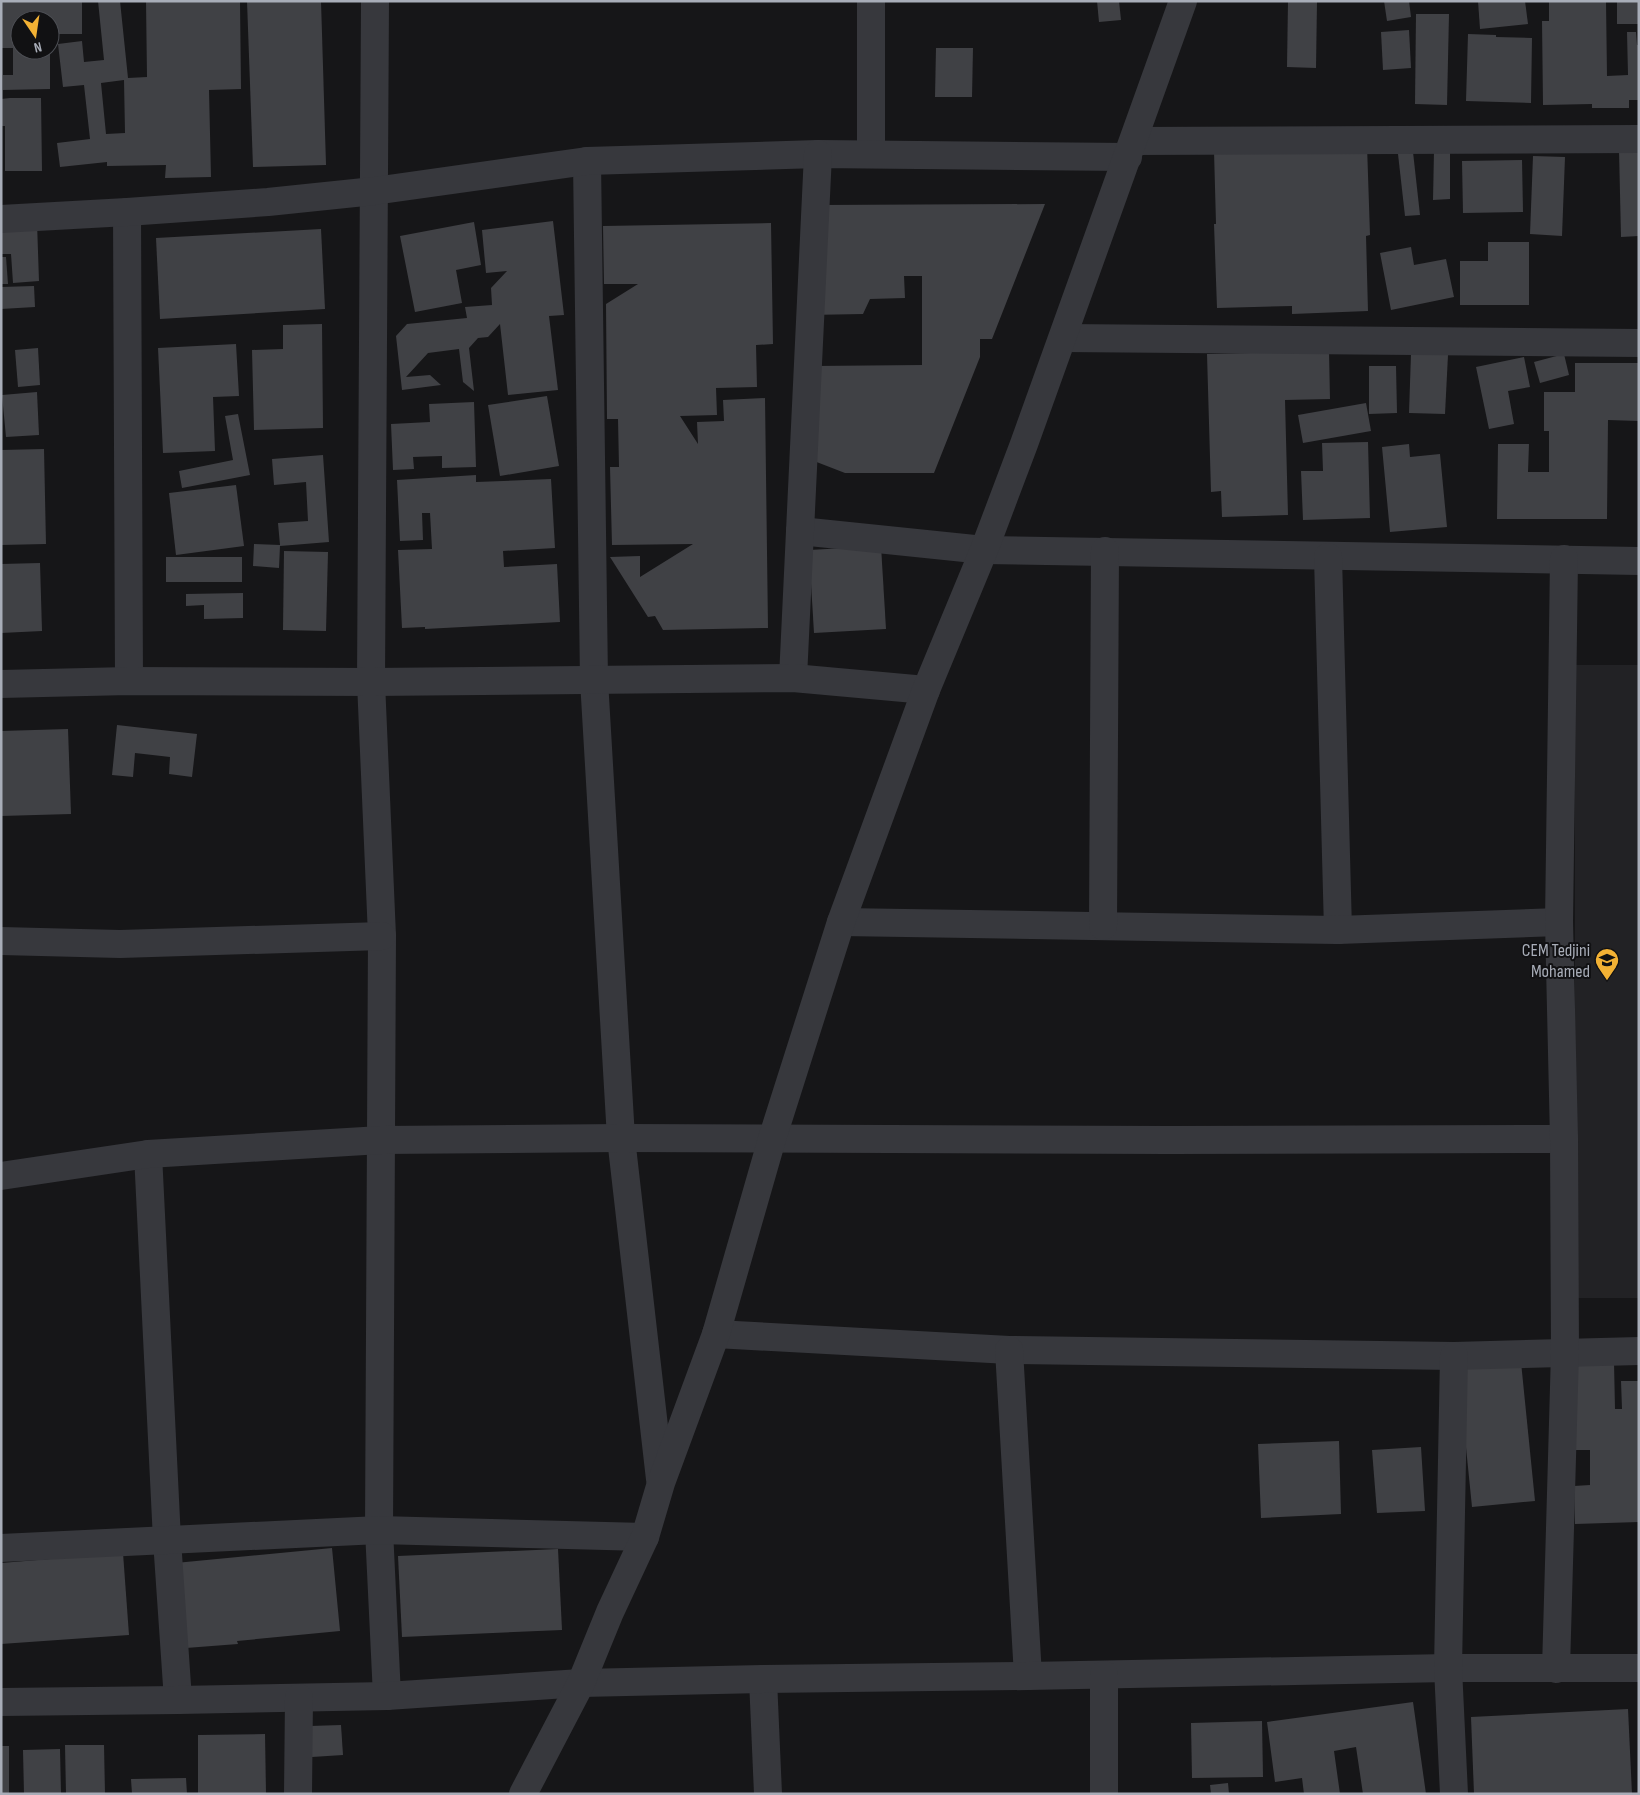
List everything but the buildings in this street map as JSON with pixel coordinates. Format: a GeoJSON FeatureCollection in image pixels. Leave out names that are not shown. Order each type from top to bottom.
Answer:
{"type":"FeatureCollection","features":[{"type":"Feature","properties":{"kind":"street"},"geometry":{"type":"LineString","coordinates":[[375,1],[371,682],[382,936],[379,1530],[386,1696]]}},
{"type":"Feature","properties":{"kind":"street"},"geometry":{"type":"LineString","coordinates":[[871,1],[871,154]]}},
{"type":"Feature","properties":{"kind":"street"},"geometry":{"type":"LineString","coordinates":[[523,1794],[581,1683],[610,1612],[645,1537],[660,1483],[716,1334],[772,1139],[841,922],[926,690],[984,550],[1063,338],[1183,1]]}},
{"type":"Feature","properties":{"kind":"street"},"geometry":{"type":"LineString","coordinates":[[1,219],[268,202],[374,191],[587,162],[818,154],[1639,139]]}},
{"type":"Feature","properties":{"kind":"street"},"geometry":{"type":"LineString","coordinates":[[793,678],[818,154]]}},
{"type":"Feature","properties":{"kind":"street"},"geometry":{"type":"LineString","coordinates":[[587,162],[594,680],[621,1138],[660,1483]]}},
{"type":"Feature","properties":{"kind":"street"},"geometry":{"type":"LineString","coordinates":[[127,212],[129,682]]}},
{"type":"Feature","properties":{"kind":"street"},"geometry":{"type":"LineString","coordinates":[[1063,338],[1639,343]]}},
{"type":"Feature","properties":{"kind":"street"},"geometry":{"type":"LineString","coordinates":[[800,531],[984,550],[1328,557],[1639,560]]}},
{"type":"Feature","properties":{"kind":"street"},"geometry":{"type":"LineString","coordinates":[[1103,926],[1105,551]]}},
{"type":"Feature","properties":{"kind":"street"},"geometry":{"type":"LineString","coordinates":[[1328,557],[1338,930]]}},
{"type":"Feature","properties":{"kind":"street"},"geometry":{"type":"LineString","coordinates":[[1556,1669],[1565,1352],[1564,1139],[1559,922],[1564,558]]}},
{"type":"Feature","properties":{"kind":"street"},"geometry":{"type":"LineString","coordinates":[[1,684],[793,678],[926,690]]}},
{"type":"Feature","properties":{"kind":"street"},"geometry":{"type":"LineString","coordinates":[[841,922],[1338,930],[1559,922]]}},
{"type":"Feature","properties":{"kind":"street"},"geometry":{"type":"LineString","coordinates":[[1,941],[120,944],[382,936]]}},
{"type":"Feature","properties":{"kind":"street"},"geometry":{"type":"LineString","coordinates":[[1,1176],[148,1154],[381,1140],[621,1138],[1564,1139]]}},
{"type":"Feature","properties":{"kind":"street"},"geometry":{"type":"LineString","coordinates":[[148,1154],[167,1540],[178,1700]]}},
{"type":"Feature","properties":{"kind":"street"},"geometry":{"type":"LineString","coordinates":[[716,1334],[1009,1350],[1454,1356],[1639,1351]]}},
{"type":"Feature","properties":{"kind":"street"},"geometry":{"type":"LineString","coordinates":[[1009,1350],[1028,1676]]}},
{"type":"Feature","properties":{"kind":"street"},"geometry":{"type":"LineString","coordinates":[[1454,1356],[1448,1668],[1454,1794]]}},
{"type":"Feature","properties":{"kind":"street"},"geometry":{"type":"LineString","coordinates":[[1,1548],[379,1530],[645,1537]]}},
{"type":"Feature","properties":{"kind":"street"},"geometry":{"type":"LineString","coordinates":[[1,1702],[386,1696],[581,1683],[763,1679],[1448,1668],[1639,1668]]}},
{"type":"Feature","properties":{"kind":"street"},"geometry":{"type":"LineString","coordinates":[[1104,1674],[1104,1794]]}},
{"type":"Feature","properties":{"kind":"street"},"geometry":{"type":"LineString","coordinates":[[763,1679],[768,1794]]}},
{"type":"Feature","properties":{"kind":"street"},"geometry":{"type":"LineString","coordinates":[[298,1794],[299,1698]]}},
{"type":"Feature","properties":{"kind":"shaded area","name":"CEM Tedjini Mohamed"},"geometry":{"type":"Polygon","coordinates":[[[1575,665],[1639,665],[1639,1298],[1575,1298],[1575,665]]]}},
{"type":"Feature","properties":{"kind":"place","name":"CEM Tedjini Mohamed"},"geometry":{"type":"Point","coordinates":[1607,981]}}]}
